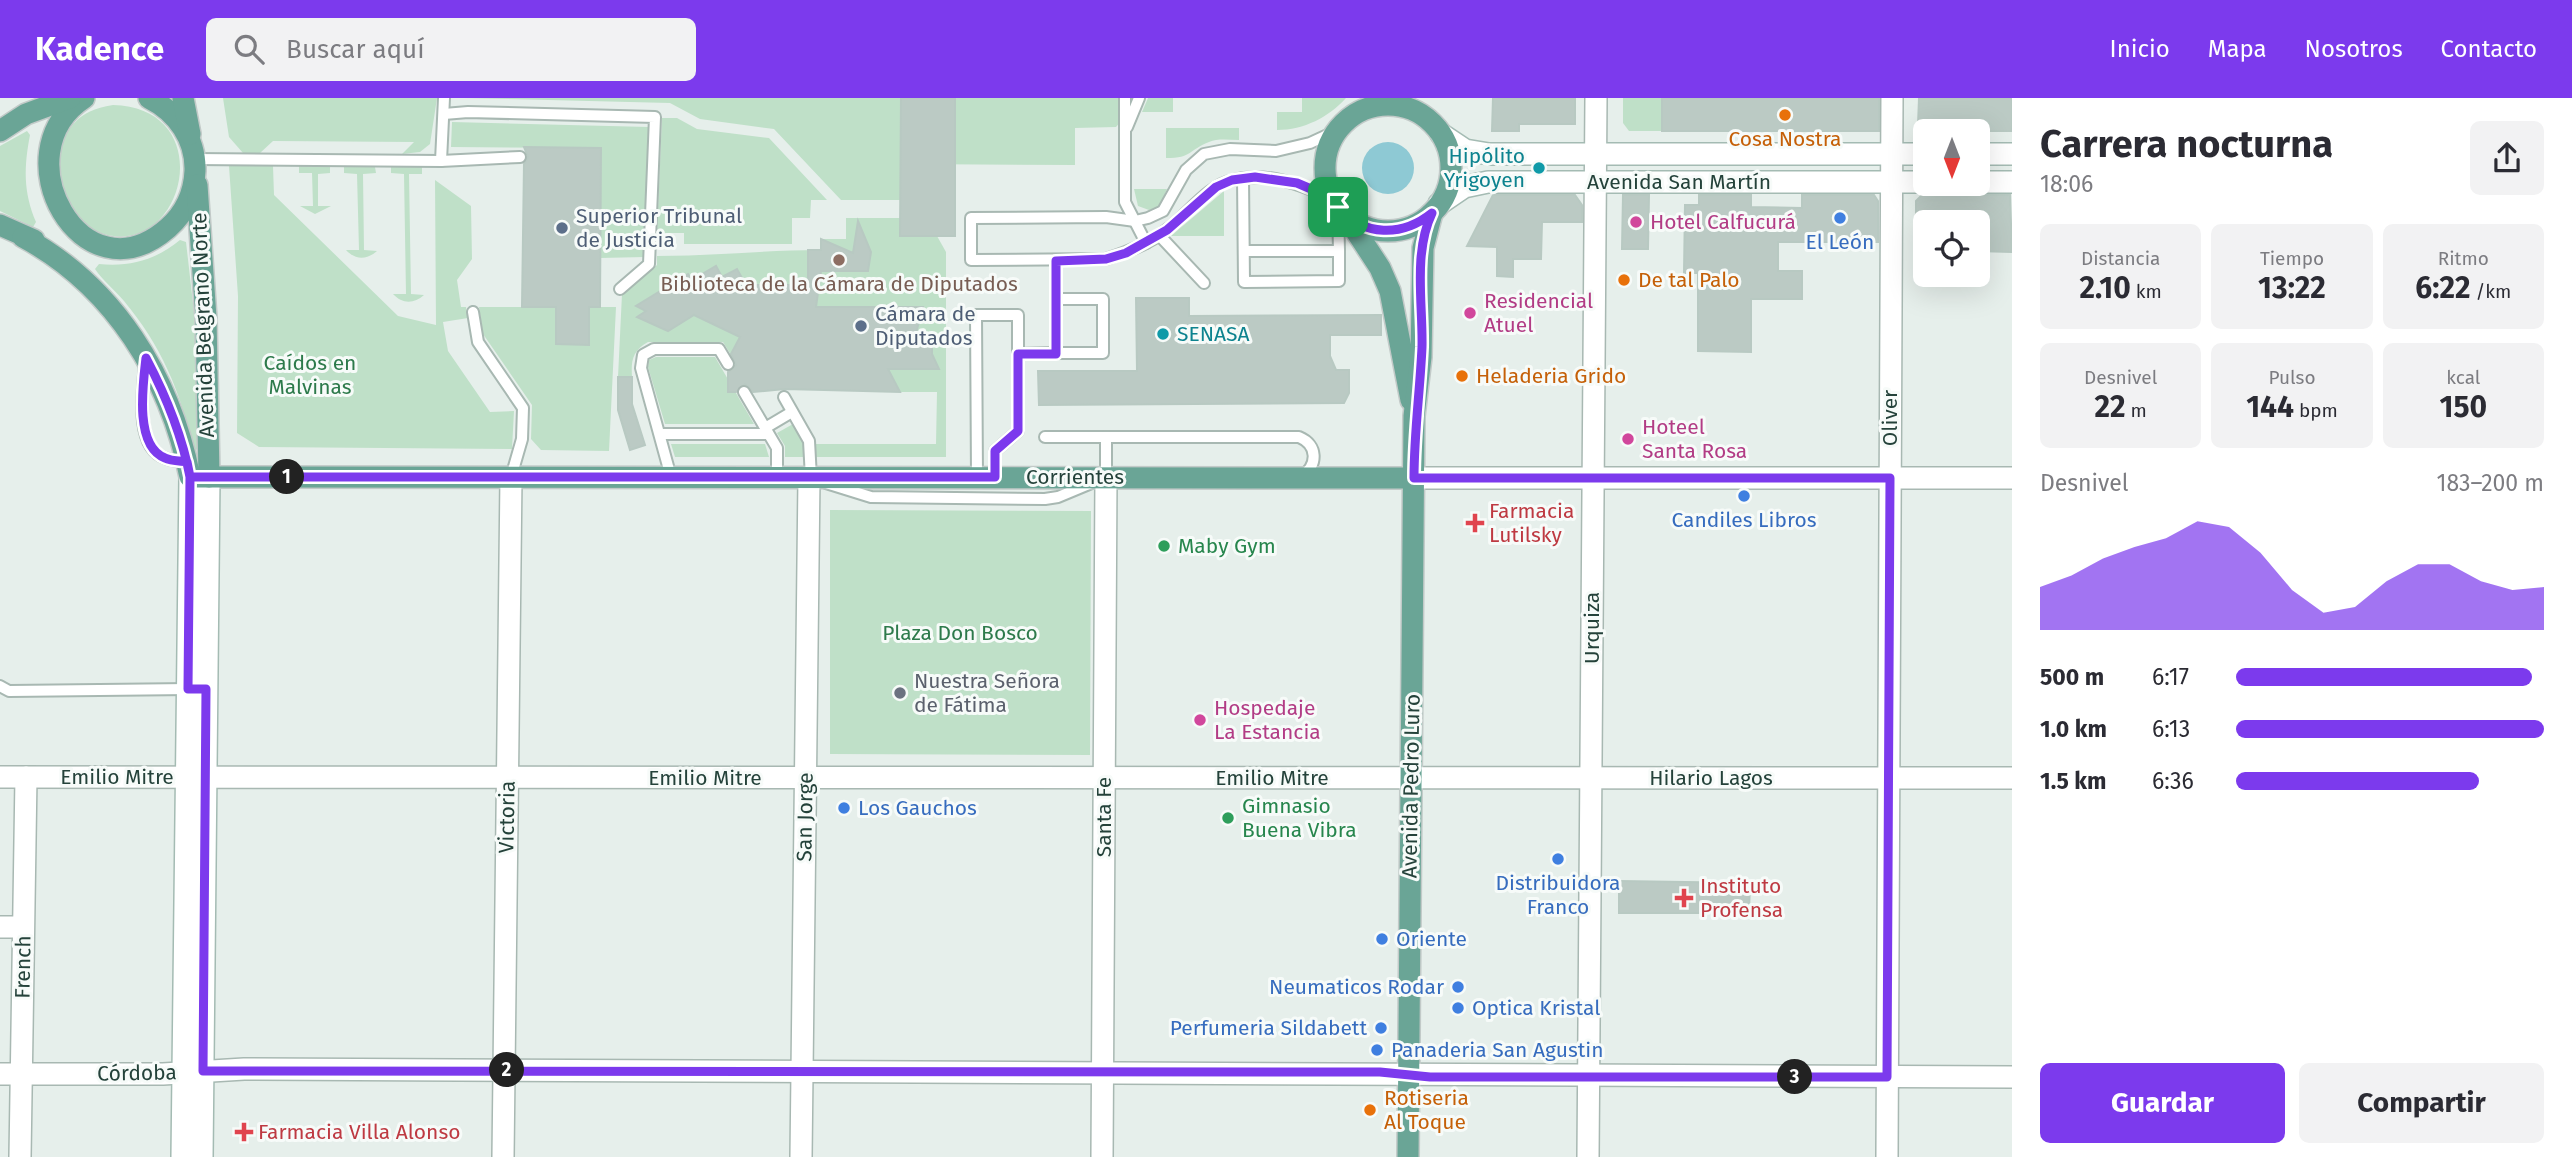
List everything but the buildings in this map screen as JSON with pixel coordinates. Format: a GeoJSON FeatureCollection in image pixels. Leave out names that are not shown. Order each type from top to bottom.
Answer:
{"type":"FeatureCollection","features":[{"type":"Feature","properties":{"kind":"main road"},"geometry":{"type":"LineString","coordinates":[[45,136],[60,115],[84,98]]}},
{"type":"Feature","properties":{"kind":"main road"},"geometry":{"type":"LineString","coordinates":[[149,98],[178,119],[194,159]]}},
{"type":"Feature","properties":{"kind":"main road"},"geometry":{"type":"LineString","coordinates":[[0,225],[23,237],[66,247],[116,247],[153,238],[173,223],[192,191],[194,159],[183,98]]}},
{"type":"Feature","properties":{"kind":"main road"},"geometry":{"type":"LineString","coordinates":[[1362,98],[1339,127],[1327,149],[1324,169],[1338,206],[1363,226],[1384,231],[1415,225],[1436,209],[1451,175],[1449,153],[1438,129],[1429,98]]}},
{"type":"Feature","properties":{"kind":"main road"},"geometry":{"type":"LineString","coordinates":[[58,99],[38,162],[45,201],[60,223],[80,238],[116,247]]}},
{"type":"Feature","properties":{"kind":"main road"},"geometry":{"type":"LineString","coordinates":[[0,131],[26,114],[58,99]]}},
{"type":"Feature","properties":{"kind":"main road"},"geometry":{"type":"LineString","coordinates":[[1339,127],[1359,111],[1389,105],[1418,112],[1438,129]]}},
{"type":"Feature","properties":{"kind":"main road","name":"Avenida Belgrano Norte"},"geometry":{"type":"LineString","coordinates":[[194,159],[206,318],[195,472]]}},
{"type":"Feature","properties":{"kind":"main road","name":"Avenida Belgrano Norte"},"geometry":{"type":"LineString","coordinates":[[45,201],[66,247],[87,282]]}},
{"type":"Feature","properties":{"kind":"main road","name":"Avenida Pedro Luro"},"geometry":{"type":"LineString","coordinates":[[1338,206],[1375,260],[1390,291],[1414,416]]}},
{"type":"Feature","properties":{"kind":"main road","name":"Avenida Pedro Luro"},"geometry":{"type":"LineString","coordinates":[[1408,1157],[1414,416],[1421,357],[1423,248],[1436,209]]}},
{"type":"Feature","properties":{"kind":"main road","name":"Avenida Belgrano Norte"},"geometry":{"type":"LineString","coordinates":[[23,237],[87,282],[117,314],[146,358],[195,472]]}},
{"type":"Feature","properties":{"kind":"main road","name":"Corrientes"},"geometry":{"type":"LineString","coordinates":[[195,472],[511,477],[1414,478]]}},
{"type":"Feature","properties":{"kind":"street","name":"Urquiza"},"geometry":{"type":"LineString","coordinates":[[1588,1157],[1596,98]]}},
{"type":"Feature","properties":{"kind":"street","name":"Oliver"},"geometry":{"type":"LineString","coordinates":[[1887,1157],[1892,98]]}},
{"type":"Feature","properties":{"kind":"street","name":"Avenida San Martín"},"geometry":{"type":"LineString","coordinates":[[1438,129],[1457,147],[1473,153],[1913,155]]}},
{"type":"Feature","properties":{"kind":"street"},"geometry":{"type":"LineString","coordinates":[[1990,154],[2012,154]]}},
{"type":"Feature","properties":{"kind":"street","name":"Avenida San Martín"},"geometry":{"type":"LineString","coordinates":[[1436,209],[1457,190],[1480,183],[1913,182]]}},
{"type":"Feature","properties":{"kind":"street"},"geometry":{"type":"LineString","coordinates":[[1990,182],[2012,182]]}},
{"type":"Feature","properties":{"kind":"street","name":"Avenida Belgrano Norte"},"geometry":{"type":"LineString","coordinates":[[195,472],[197,689],[193,1072],[202,1157]]}},
{"type":"Feature","properties":{"kind":"street","name":"Victoria"},"geometry":{"type":"LineString","coordinates":[[503,1157],[511,477]]}},
{"type":"Feature","properties":{"kind":"street","name":"San Jorge"},"geometry":{"type":"LineString","coordinates":[[801,1157],[809,477]]}},
{"type":"Feature","properties":{"kind":"street","name":"Santa Fe"},"geometry":{"type":"LineString","coordinates":[[1102,1157],[1106,477]]}},
{"type":"Feature","properties":{"kind":"street"},"geometry":{"type":"LineString","coordinates":[[1414,478],[2012,478]]}},
{"type":"Feature","properties":{"kind":"street","name":"Emilio Mitre"},"geometry":{"type":"LineString","coordinates":[[0,777],[1411,779]]}},
{"type":"Feature","properties":{"kind":"street","name":"French"},"geometry":{"type":"LineString","coordinates":[[20,1157],[11,1074],[23,927],[26,777]]}},
{"type":"Feature","properties":{"kind":"street","name":"Hilario Lagos"},"geometry":{"type":"LineString","coordinates":[[1411,779],[2012,779]]}},
{"type":"Feature","properties":{"kind":"street"},"geometry":{"type":"LineString","coordinates":[[0,927],[23,927]]}},
{"type":"Feature","properties":{"kind":"street","name":"Córdoba"},"geometry":{"type":"LineString","coordinates":[[11,1074],[802,1070],[1588,1077],[2012,1077]]}},
{"type":"Feature","properties":{"kind":"street","name":"Avenida Belgrano Norte"},"geometry":{"type":"LineString","coordinates":[[182,1157],[193,1072]]}},
{"type":"Feature","properties":{"kind":"lane"},"geometry":{"type":"LineString","coordinates":[[440,161],[444,98]]}},
{"type":"Feature","properties":{"kind":"lane"},"geometry":{"type":"LineString","coordinates":[[1125,98],[1125,202],[1146,243]]}},
{"type":"Feature","properties":{"kind":"lane"},"geometry":{"type":"LineString","coordinates":[[1125,130],[1137,109],[1139,98]]}},
{"type":"Feature","properties":{"kind":"lane"},"geometry":{"type":"LineString","coordinates":[[444,114],[468,112],[655,117],[649,264],[620,289]]}},
{"type":"Feature","properties":{"kind":"lane"},"geometry":{"type":"LineString","coordinates":[[1243,178],[1244,282],[1339,281],[1338,206],[1297,183],[1243,178],[1216,187],[1146,243],[1106,259],[971,260],[971,218],[1106,217],[1135,221],[1163,211],[1185,170],[1204,155],[1230,149],[1276,151],[1310,143],[1339,127]]}},
{"type":"Feature","properties":{"kind":"lane"},"geometry":{"type":"LineString","coordinates":[[194,159],[440,161],[520,157]]}},
{"type":"Feature","properties":{"kind":"lane"},"geometry":{"type":"LineString","coordinates":[[1160,234],[1204,283]]}},
{"type":"Feature","properties":{"kind":"lane"},"geometry":{"type":"LineString","coordinates":[[1244,251],[1339,251]]}},
{"type":"Feature","properties":{"kind":"lane"},"geometry":{"type":"LineString","coordinates":[[1056,261],[1056,354]]}},
{"type":"Feature","properties":{"kind":"lane"},"geometry":{"type":"LineString","coordinates":[[1018,354],[1103,353],[1102,299],[1056,299]]}},
{"type":"Feature","properties":{"kind":"lane"},"geometry":{"type":"LineString","coordinates":[[473,312],[478,342],[523,408],[522,439],[511,477]]}},
{"type":"Feature","properties":{"kind":"lane"},"geometry":{"type":"LineString","coordinates":[[976,315],[1018,315],[1018,431],[995,451],[986,477],[976,315]]}},
{"type":"Feature","properties":{"kind":"lane"},"geometry":{"type":"LineString","coordinates":[[671,477],[640,368],[643,355],[654,349],[719,349],[728,364]]}},
{"type":"Feature","properties":{"kind":"lane"},"geometry":{"type":"LineString","coordinates":[[146,358],[142,395],[149,444],[163,458],[195,472]]}},
{"type":"Feature","properties":{"kind":"lane"},"geometry":{"type":"LineString","coordinates":[[744,392],[777,448],[777,477]]}},
{"type":"Feature","properties":{"kind":"lane"},"geometry":{"type":"LineString","coordinates":[[784,397],[809,441],[809,477],[871,497],[1058,497],[1106,477],[1106,437]]}},
{"type":"Feature","properties":{"kind":"lane"},"geometry":{"type":"LineString","coordinates":[[660,434],[767,431],[792,412]]}},
{"type":"Feature","properties":{"kind":"lane"},"geometry":{"type":"LineString","coordinates":[[1045,437],[1299,437],[1310,443],[1314,457],[1308,471],[1296,477]]}},
{"type":"Feature","properties":{"kind":"lane"},"geometry":{"type":"LineString","coordinates":[[0,687],[9,691],[197,689]]}},
{"type":"Feature","properties":{"kind":"green space"},"geometry":{"type":"Polygon","coordinates":[[[223,98],[437,98],[430,144],[420,152],[402,154],[414,142],[273,141],[260,153],[243,153],[229,137],[223,98]]]}},
{"type":"Feature","properties":{"kind":"green space"},"geometry":{"type":"Polygon","coordinates":[[[464,98],[1132,98],[1129,112],[1116,127],[1075,128],[1075,165],[901,164],[900,200],[841,200],[774,129],[700,119],[670,103],[464,98]]]}},
{"type":"Feature","properties":{"kind":"green space"},"geometry":{"type":"Polygon","coordinates":[[[1148,98],[1173,98],[1173,112],[1142,112],[1148,98]]]}},
{"type":"Feature","properties":{"kind":"green space"},"geometry":{"type":"Polygon","coordinates":[[[1302,98],[1346,98],[1315,121],[1297,128],[1277,130],[1277,112],[1302,112],[1302,98]]]}},
{"type":"Feature","properties":{"kind":"green space"},"geometry":{"type":"Polygon","coordinates":[[[1623,98],[1662,98],[1662,131],[1629,131],[1623,123],[1623,98]]]}},
{"type":"Feature","properties":{"kind":"green space"},"geometry":{"type":"Polygon","coordinates":[[[113,105],[147,113],[169,131],[179,155],[179,182],[169,207],[152,226],[128,236],[98,232],[70,215],[53,158],[75,122],[90,111],[113,105]]]}},
{"type":"Feature","properties":{"kind":"green space"},"geometry":{"type":"Polygon","coordinates":[[[662,118],[677,118],[697,129],[769,138],[827,200],[811,200],[810,218],[792,218],[792,244],[684,244],[684,233],[657,233],[662,118]]]}},
{"type":"Feature","properties":{"kind":"green space"},"geometry":{"type":"Polygon","coordinates":[[[452,122],[649,127],[645,257],[600,258],[601,148],[451,147],[452,122]]]}},
{"type":"Feature","properties":{"kind":"green space"},"geometry":{"type":"Polygon","coordinates":[[[1166,128],[1239,128],[1239,140],[1212,141],[1186,155],[1166,158],[1166,128]]]}},
{"type":"Feature","properties":{"kind":"green space"},"geometry":{"type":"Polygon","coordinates":[[[27,131],[30,135],[26,179],[36,222],[33,227],[0,211],[0,146],[27,131]]]}},
{"type":"Feature","properties":{"kind":"green space","name":"Caídos en Malvinas"},"geometry":{"type":"Polygon","coordinates":[[[229,166],[273,166],[274,195],[398,316],[436,325],[435,180],[471,206],[472,259],[457,280],[461,307],[466,307],[468,318],[443,322],[448,351],[490,412],[514,411],[512,449],[259,447],[237,433],[238,296],[229,166]]]}},
{"type":"Feature","properties":{"kind":"green space"},"geometry":{"type":"Polygon","coordinates":[[[299,166],[330,167],[330,173],[318,174],[318,206],[331,206],[315,214],[300,206],[313,206],[312,173],[299,173],[299,166]]]}},
{"type":"Feature","properties":{"kind":"green space"},"geometry":{"type":"Polygon","coordinates":[[[344,167],[375,167],[376,173],[363,174],[364,250],[377,251],[365,257],[353,256],[346,250],[359,250],[357,174],[344,173],[344,167]]]}},
{"type":"Feature","properties":{"kind":"green space"},"geometry":{"type":"Polygon","coordinates":[[[391,167],[422,167],[422,174],[409,174],[411,294],[424,295],[412,301],[400,300],[393,294],[406,294],[404,174],[391,173],[391,167]]]}},
{"type":"Feature","properties":{"kind":"green space"},"geometry":{"type":"Polygon","coordinates":[[[1134,189],[1167,189],[1159,207],[1149,210],[1138,206],[1134,189]]]}},
{"type":"Feature","properties":{"kind":"green space"},"geometry":{"type":"Polygon","coordinates":[[[1224,191],[1224,236],[1171,236],[1224,191]]]}},
{"type":"Feature","properties":{"kind":"green space"},"geometry":{"type":"Polygon","coordinates":[[[846,218],[900,218],[901,236],[937,236],[946,252],[946,457],[814,457],[814,444],[936,444],[937,392],[900,392],[895,383],[889,383],[889,359],[939,368],[932,354],[934,333],[893,333],[893,307],[834,307],[829,312],[728,285],[736,269],[718,280],[786,320],[750,354],[731,355],[723,342],[648,342],[634,357],[632,377],[618,377],[622,294],[657,265],[657,256],[820,250],[821,239],[846,239],[846,218]]]}},
{"type":"Feature","properties":{"kind":"green space"},"geometry":{"type":"Polygon","coordinates":[[[180,240],[186,242],[194,312],[201,445],[196,450],[192,447],[176,388],[159,352],[137,317],[95,269],[99,264],[142,261],[162,253],[180,240]]]}},
{"type":"Feature","properties":{"kind":"green space"},"geometry":{"type":"Polygon","coordinates":[[[479,307],[570,307],[570,311],[556,311],[556,344],[588,345],[589,318],[578,307],[616,307],[609,451],[541,450],[531,439],[532,405],[483,334],[479,307]]]}},
{"type":"Feature","properties":{"kind":"green space"},"geometry":{"type":"Polygon","coordinates":[[[656,357],[715,357],[754,424],[665,424],[648,367],[649,360],[656,357]]]}},
{"type":"Feature","properties":{"kind":"green space"},"geometry":{"type":"Polygon","coordinates":[[[793,424],[804,443],[804,457],[785,457],[785,446],[777,433],[793,424]]]}},
{"type":"Feature","properties":{"kind":"green space"},"geometry":{"type":"Polygon","coordinates":[[[671,444],[765,444],[769,457],[675,457],[671,444]]]}},
{"type":"Feature","properties":{"kind":"green space","name":"Plaza Don Bosco"},"geometry":{"type":"Polygon","coordinates":[[[830,510],[1091,511],[1090,755],[830,754],[830,510]]]}},
{"type":"Feature","properties":{"kind":"water"},"geometry":{"type":"Polygon","coordinates":[[[1388,142],[1398,144],[1406,150],[1412,158],[1412,178],[1406,186],[1398,192],[1388,194],[1378,192],[1370,186],[1364,178],[1362,168],[1364,158],[1370,150],[1378,144],[1388,142]]]}},
{"type":"Feature","properties":{"kind":"place","name":"Cosa Nostra"},"geometry":{"type":"Point","coordinates":[1785,115]}},
{"type":"Feature","properties":{"kind":"place","name":"Hipólito Yrigoyen"},"geometry":{"type":"Point","coordinates":[1539,168]}},
{"type":"Feature","properties":{"kind":"place","name":"El León"},"geometry":{"type":"Point","coordinates":[1840,218]}},
{"type":"Feature","properties":{"kind":"place","name":"Hotel Calfucurá"},"geometry":{"type":"Point","coordinates":[1636,222]}},
{"type":"Feature","properties":{"kind":"place","name":"Superior Tribunal de Justicia"},"geometry":{"type":"Point","coordinates":[562,228]}},
{"type":"Feature","properties":{"kind":"place","name":"Biblioteca de la Cámara de Diputados"},"geometry":{"type":"Point","coordinates":[839,260]}},
{"type":"Feature","properties":{"kind":"place","name":"De tal Palo"},"geometry":{"type":"Point","coordinates":[1624,280]}},
{"type":"Feature","properties":{"kind":"place","name":"Residencial Atuel"},"geometry":{"type":"Point","coordinates":[1470,313]}},
{"type":"Feature","properties":{"kind":"place","name":"Cámara de Diputados"},"geometry":{"type":"Point","coordinates":[861,326]}},
{"type":"Feature","properties":{"kind":"place","name":"SENASA"},"geometry":{"type":"Point","coordinates":[1163,334]}},
{"type":"Feature","properties":{"kind":"place","name":"Heladeria Grido"},"geometry":{"type":"Point","coordinates":[1462,376]}},
{"type":"Feature","properties":{"kind":"place","name":"Hoteel Santa Rosa"},"geometry":{"type":"Point","coordinates":[1628,439]}},
{"type":"Feature","properties":{"kind":"place","name":"Candiles Libros"},"geometry":{"type":"Point","coordinates":[1744,496]}},
{"type":"Feature","properties":{"kind":"place","name":"Farmacia Lutilsky"},"geometry":{"type":"Point","coordinates":[1475,523]}},
{"type":"Feature","properties":{"kind":"place","name":"Maby Gym"},"geometry":{"type":"Point","coordinates":[1164,546]}},
{"type":"Feature","properties":{"kind":"place","name":"Nuestra Señora de Fátima"},"geometry":{"type":"Point","coordinates":[900,693]}},
{"type":"Feature","properties":{"kind":"place","name":"Hospedaje La Estancia"},"geometry":{"type":"Point","coordinates":[1200,720]}},
{"type":"Feature","properties":{"kind":"place","name":"Los Gauchos"},"geometry":{"type":"Point","coordinates":[844,808]}},
{"type":"Feature","properties":{"kind":"place","name":"Gimnasio Buena Vibra"},"geometry":{"type":"Point","coordinates":[1228,818]}},
{"type":"Feature","properties":{"kind":"place","name":"Distribuidora Franco"},"geometry":{"type":"Point","coordinates":[1558,859]}},
{"type":"Feature","properties":{"kind":"place","name":"Instituto Profensa"},"geometry":{"type":"Point","coordinates":[1684,898]}},
{"type":"Feature","properties":{"kind":"place","name":"Oriente"},"geometry":{"type":"Point","coordinates":[1382,939]}},
{"type":"Feature","properties":{"kind":"place","name":"Neumaticos Rodar"},"geometry":{"type":"Point","coordinates":[1458,987]}},
{"type":"Feature","properties":{"kind":"place","name":"Optica Kristal"},"geometry":{"type":"Point","coordinates":[1458,1008]}},
{"type":"Feature","properties":{"kind":"place","name":"Perfumeria Sildabett"},"geometry":{"type":"Point","coordinates":[1381,1028]}},
{"type":"Feature","properties":{"kind":"place","name":"Panaderia San Agustin"},"geometry":{"type":"Point","coordinates":[1377,1050]}},
{"type":"Feature","properties":{"kind":"place","name":"Rotiseria Al Toque"},"geometry":{"type":"Point","coordinates":[1370,1110]}},
{"type":"Feature","properties":{"kind":"place","name":"Farmacia Villa Alonso"},"geometry":{"type":"Point","coordinates":[244,1132]}},
{"type":"Feature","properties":{"kind":"route"},"geometry":{"type":"LineString","coordinates":[[1338,207],[1332,198],[1297,183],[1255,177],[1232,180],[1216,187],[1167,230],[1126,253],[1106,259],[1056,261],[1056,354],[1018,354],[1018,431],[995,451],[995,477],[190,477],[187,462],[179,432],[146,358],[142,395],[149,444],[163,458],[187,462],[190,477],[188,689],[206,689],[203,1071],[1394,1072],[1430,1077],[1887,1077],[1890,478],[1414,478],[1414,416],[1422,349],[1423,248],[1432,213],[1405,229],[1384,231],[1353,221],[1338,207]]}}]}
